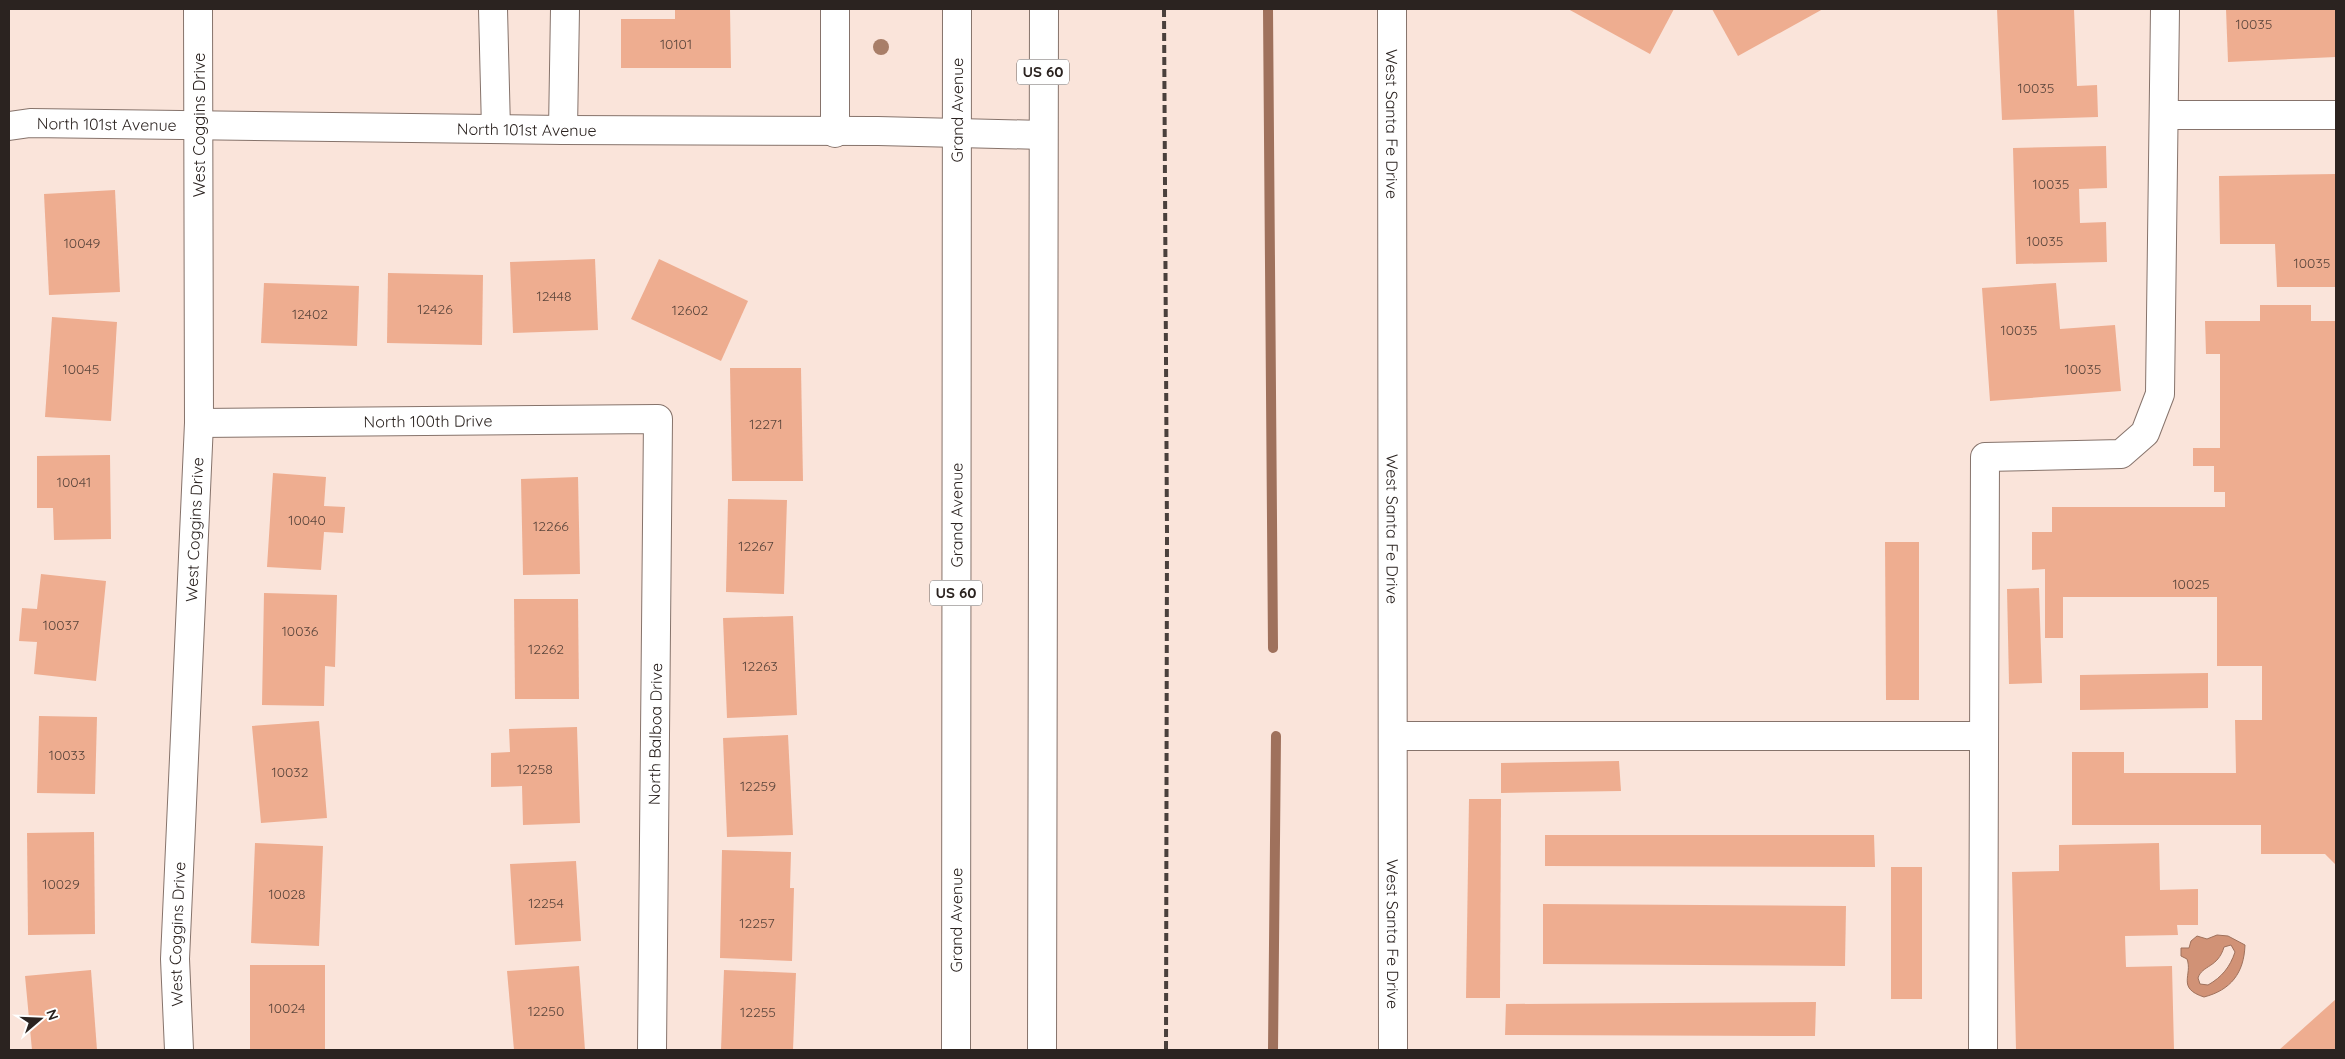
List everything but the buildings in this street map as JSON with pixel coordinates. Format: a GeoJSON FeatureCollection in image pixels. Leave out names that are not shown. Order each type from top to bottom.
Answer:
{"type":"FeatureCollection","features":[{"type":"Feature","properties":{"kind":"main road","name":"West Coggins Drive"},"geometry":{"type":"LineString","coordinates":[[179,1050],[175,959],[199,422],[198,9]]}},
{"type":"Feature","properties":{"kind":"main road"},"geometry":{"type":"LineString","coordinates":[[493,9],[496,129]]}},
{"type":"Feature","properties":{"kind":"main road"},"geometry":{"type":"LineString","coordinates":[[563,130],[564,9]]}},
{"type":"Feature","properties":{"kind":"main road"},"geometry":{"type":"LineString","coordinates":[[834,132],[835,9]]}},
{"type":"Feature","properties":{"kind":"main road","name":"Grand Avenue"},"geometry":{"type":"LineString","coordinates":[[956,1050],[957,9]]}},
{"type":"Feature","properties":{"kind":"main road","name":"US 60"},"geometry":{"type":"LineString","coordinates":[[1042,1050],[1044,9]]}},
{"type":"Feature","properties":{"kind":"main road","name":"West Santa Fe Drive"},"geometry":{"type":"LineString","coordinates":[[1392,9],[1394,1050]]}},
{"type":"Feature","properties":{"kind":"main road"},"geometry":{"type":"LineString","coordinates":[[1983,1050],[1985,457],[2121,454],[2145,433],[2160,394],[2165,9]]}},
{"type":"Feature","properties":{"kind":"main road"},"geometry":{"type":"LineString","coordinates":[[2165,115],[2336,116]]}},
{"type":"Feature","properties":{"kind":"main road","name":"North 101st Avenue"},"geometry":{"type":"LineString","coordinates":[[9,126],[30,124],[563,130],[878,131],[957,135],[1043,136]]}},
{"type":"Feature","properties":{"kind":"main road","name":"North 100th Drive"},"geometry":{"type":"LineString","coordinates":[[199,422],[658,419]]}},
{"type":"Feature","properties":{"kind":"main road","name":"North Balboa Drive"},"geometry":{"type":"LineString","coordinates":[[652,1050],[658,419]]}},
{"type":"Feature","properties":{"kind":"main road"},"geometry":{"type":"LineString","coordinates":[[1393,736],[1984,736]]}},
{"type":"Feature","properties":{"kind":"shaded area"},"geometry":{"type":"Polygon","coordinates":[[[2217,935],[2228,936],[2245,945],[2242,964],[2234,979],[2222,990],[2204,997],[2190,990],[2187,981],[2187,959],[2181,956],[2181,948],[2189,948],[2191,941],[2197,936],[2207,939],[2217,935]],[[2231,945],[2224,947],[2218,959],[2200,974],[2198,978],[2200,984],[2208,985],[2217,979],[2228,967],[2235,952],[2231,945]]]}},
{"type":"Feature","properties":{"kind":"waterway"},"geometry":{"type":"LineString","coordinates":[[1268,9],[1273,648]]}},
{"type":"Feature","properties":{"kind":"waterway"},"geometry":{"type":"LineString","coordinates":[[1273,1050],[1276,736]]}},
{"type":"Feature","properties":{"kind":"railway"},"geometry":{"type":"LineString","coordinates":[[1164,9],[1167,534],[1166,1050]]}}]}
